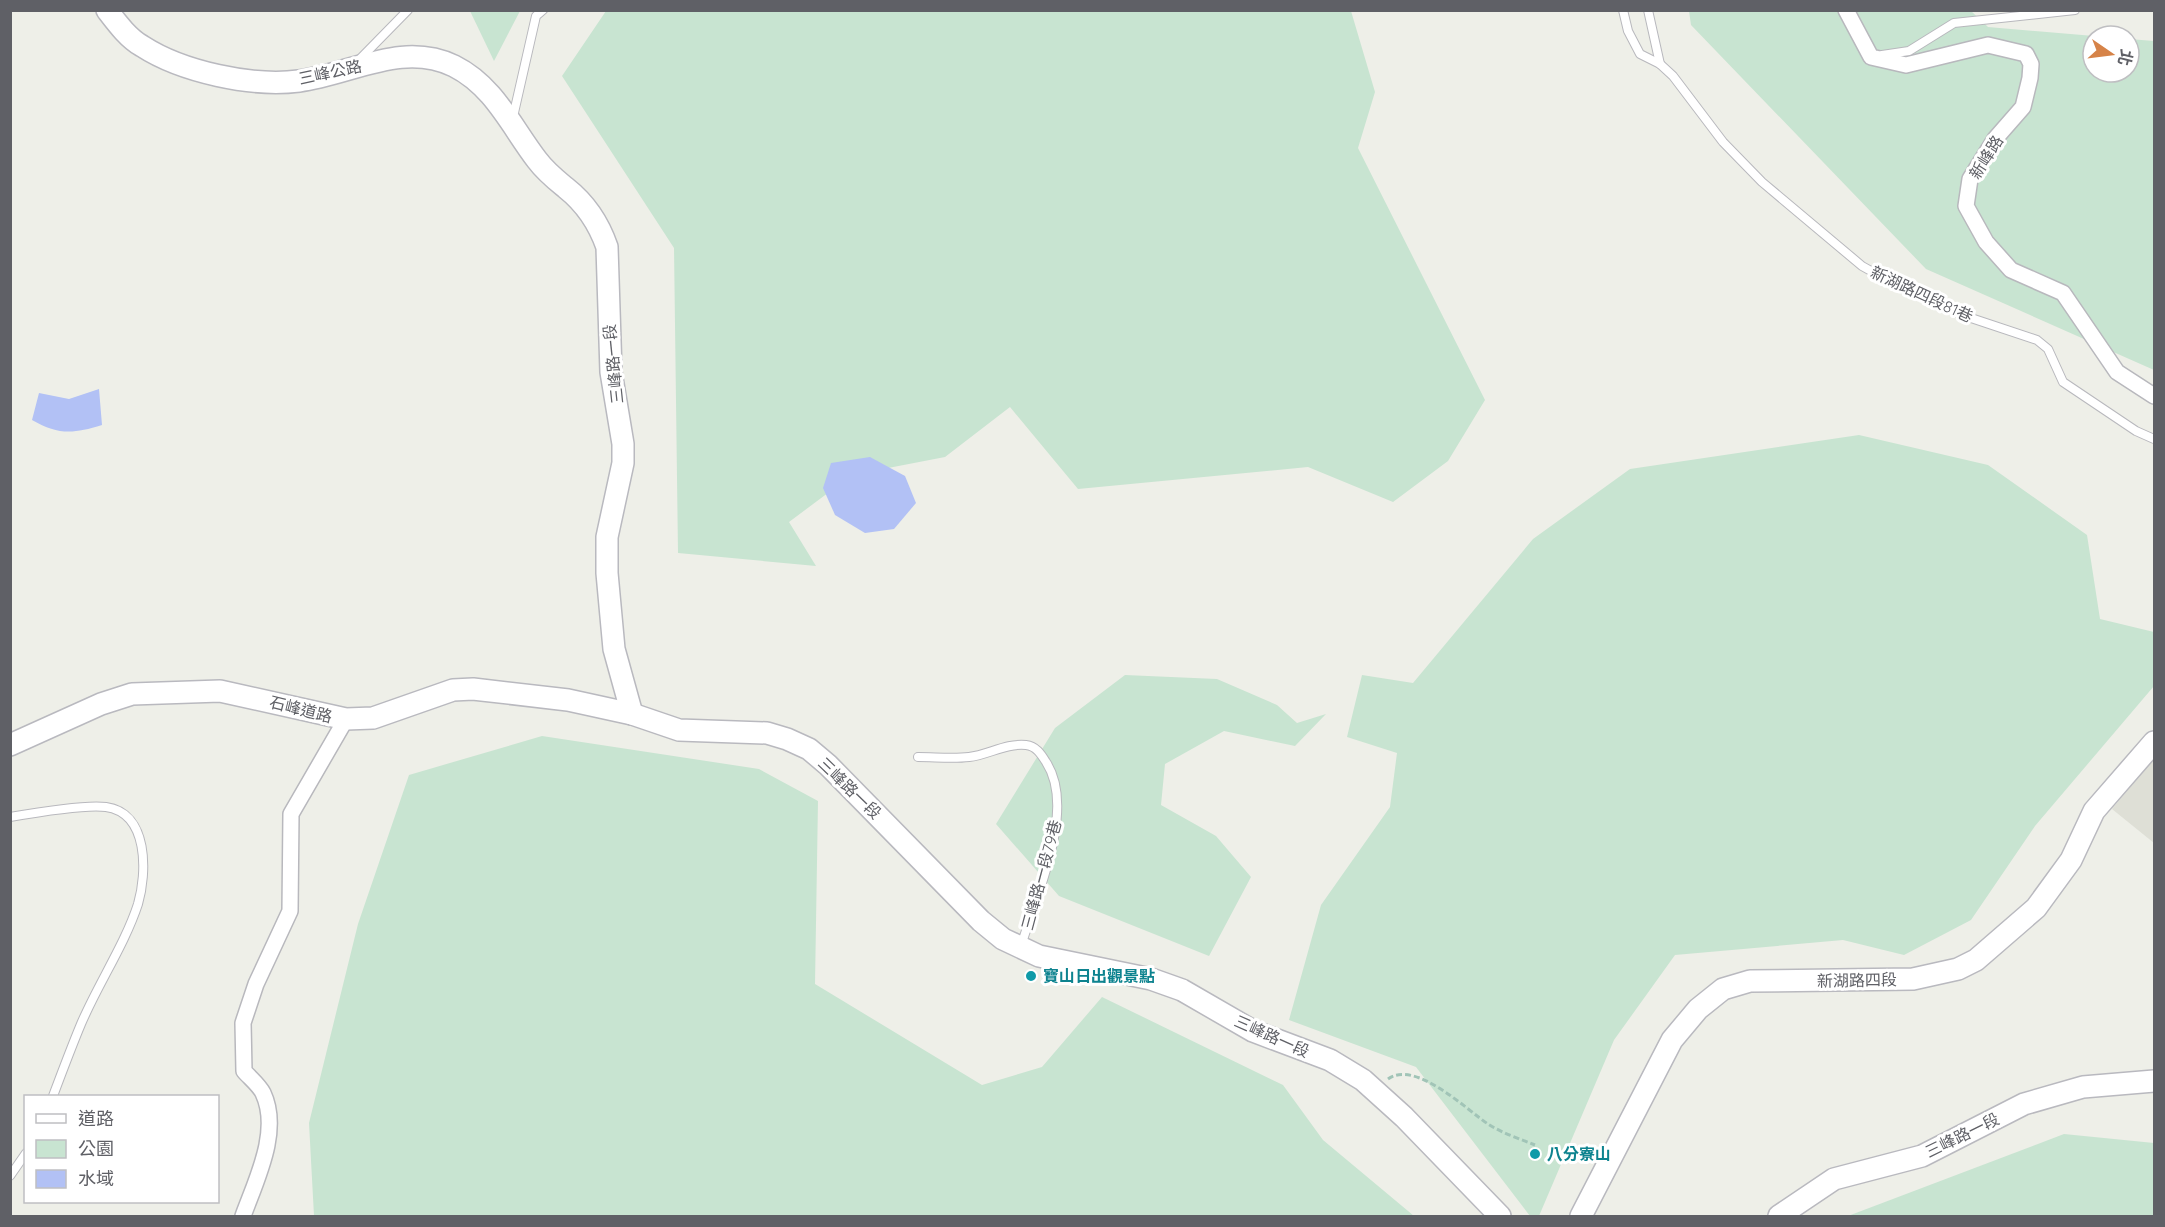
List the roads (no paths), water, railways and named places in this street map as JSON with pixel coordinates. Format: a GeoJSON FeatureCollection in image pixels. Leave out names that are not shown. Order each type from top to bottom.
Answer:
{"type":"FeatureCollection","features":[{"type":"Feature","properties":{"kind":"street","name":"三峰公路"},"geometry":{"type":"LineString","coordinates":[[107,10],[140,46],[168,60],[222,76],[250,81],[298,81],[398,56],[433,58],[454,66],[476,80],[496,100],[512,122]]}},
{"type":"Feature","properties":{"kind":"street"},"geometry":{"type":"LineString","coordinates":[[1846,10],[1871,57]]}},
{"type":"Feature","properties":{"kind":"street","name":"新峰路"},"geometry":{"type":"LineString","coordinates":[[1871,57],[1906,65],[1988,45],[2026,54],[2030,71],[2024,106],[1995,139],[1970,179],[1966,206],[1986,242],[2011,270],[2063,293],[2117,372],[2154,396]]}},
{"type":"Feature","properties":{"kind":"street","name":"三峰路一段"},"geometry":{"type":"LineString","coordinates":[[512,122],[547,174],[568,189],[587,209],[607,246],[611,372],[623,444],[623,463],[607,537],[607,573],[614,649],[632,714],[679,730],[767,733],[788,739],[809,749],[885,822],[981,921],[1003,939],[1039,956],[1151,979],[1182,990],[1253,1031],[1330,1060],[1364,1080],[1376,1091],[1500,1216]]}},
{"type":"Feature","properties":{"kind":"street","name":"石峰道路"},"geometry":{"type":"LineString","coordinates":[[10,745],[100,704],[132,694],[220,692],[346,719],[373,718],[453,690],[498,691],[568,700],[632,714]]}},
{"type":"Feature","properties":{"kind":"street"},"geometry":{"type":"LineString","coordinates":[[243,1216],[266,1149],[269,1121],[263,1092],[244,1071],[243,1023],[256,984],[290,910],[291,814],[346,719]]}},
{"type":"Feature","properties":{"kind":"street","name":"新湖路四段"},"geometry":{"type":"LineString","coordinates":[[1581,1216],[1672,1040],[1698,1009],[1723,989],[1750,981],[1913,979],[1958,969],[1976,960],[2036,908],[2070,860],[2094,811],[2154,742]]}},
{"type":"Feature","properties":{"kind":"street","name":"三峰路一段"},"geometry":{"type":"LineString","coordinates":[[1779,1216],[1834,1179],[1922,1155],[2024,1104],[2083,1088],[2154,1081]]}},
{"type":"Feature","properties":{"kind":"lane"},"geometry":{"type":"LineString","coordinates":[[350,69],[408,10]]}},
{"type":"Feature","properties":{"kind":"lane"},"geometry":{"type":"LineString","coordinates":[[512,122],[536,16],[543,10]]}},
{"type":"Feature","properties":{"kind":"lane","name":"新湖路四段81巷"},"geometry":{"type":"LineString","coordinates":[[1623,10],[1628,31],[1640,54],[1660,64],[1673,76],[1723,142],[1762,182],[1862,266],[1905,290],[1965,316],[2037,340],[2048,349],[2063,382],[2136,431],[2154,439]]}},
{"type":"Feature","properties":{"kind":"lane"},"geometry":{"type":"LineString","coordinates":[[1648,10],[1660,64]]}},
{"type":"Feature","properties":{"kind":"lane"},"geometry":{"type":"LineString","coordinates":[[1871,57],[1909,51],[1954,23],[2075,10]]}},
{"type":"Feature","properties":{"kind":"lane","name":"三峰路一段79巷"},"geometry":{"type":"LineString","coordinates":[[918,757],[968,757],[1011,746],[1028,745],[1036,748],[1053,772],[1059,799],[1057,817],[1051,848],[1020,947]]}},
{"type":"Feature","properties":{"kind":"lane"},"geometry":{"type":"LineString","coordinates":[[10,817],[106,807],[123,813],[134,825],[139,836],[143,874],[137,905],[81,1024],[53,1095]]}},
{"type":"Feature","properties":{"kind":"lane"},"geometry":{"type":"LineString","coordinates":[[10,1176],[24,1156]]}},
{"type":"Feature","properties":{"kind":"water"},"geometry":{"type":"Polygon","coordinates":[[[99,389],[102,425],[82,430],[58,431],[32,420],[39,393],[69,399],[99,389]]]}},
{"type":"Feature","properties":{"kind":"water"},"geometry":{"type":"Polygon","coordinates":[[[870,457],[905,476],[916,503],[894,529],[865,533],[835,515],[823,488],[831,463],[870,457]]]}},
{"type":"Feature","properties":{"kind":"place","name":"寶山日出觀景點"},"geometry":{"type":"Point","coordinates":[1031,976]}},
{"type":"Feature","properties":{"kind":"place","name":"八分寮山"},"geometry":{"type":"Point","coordinates":[1535,1154]}}]}
